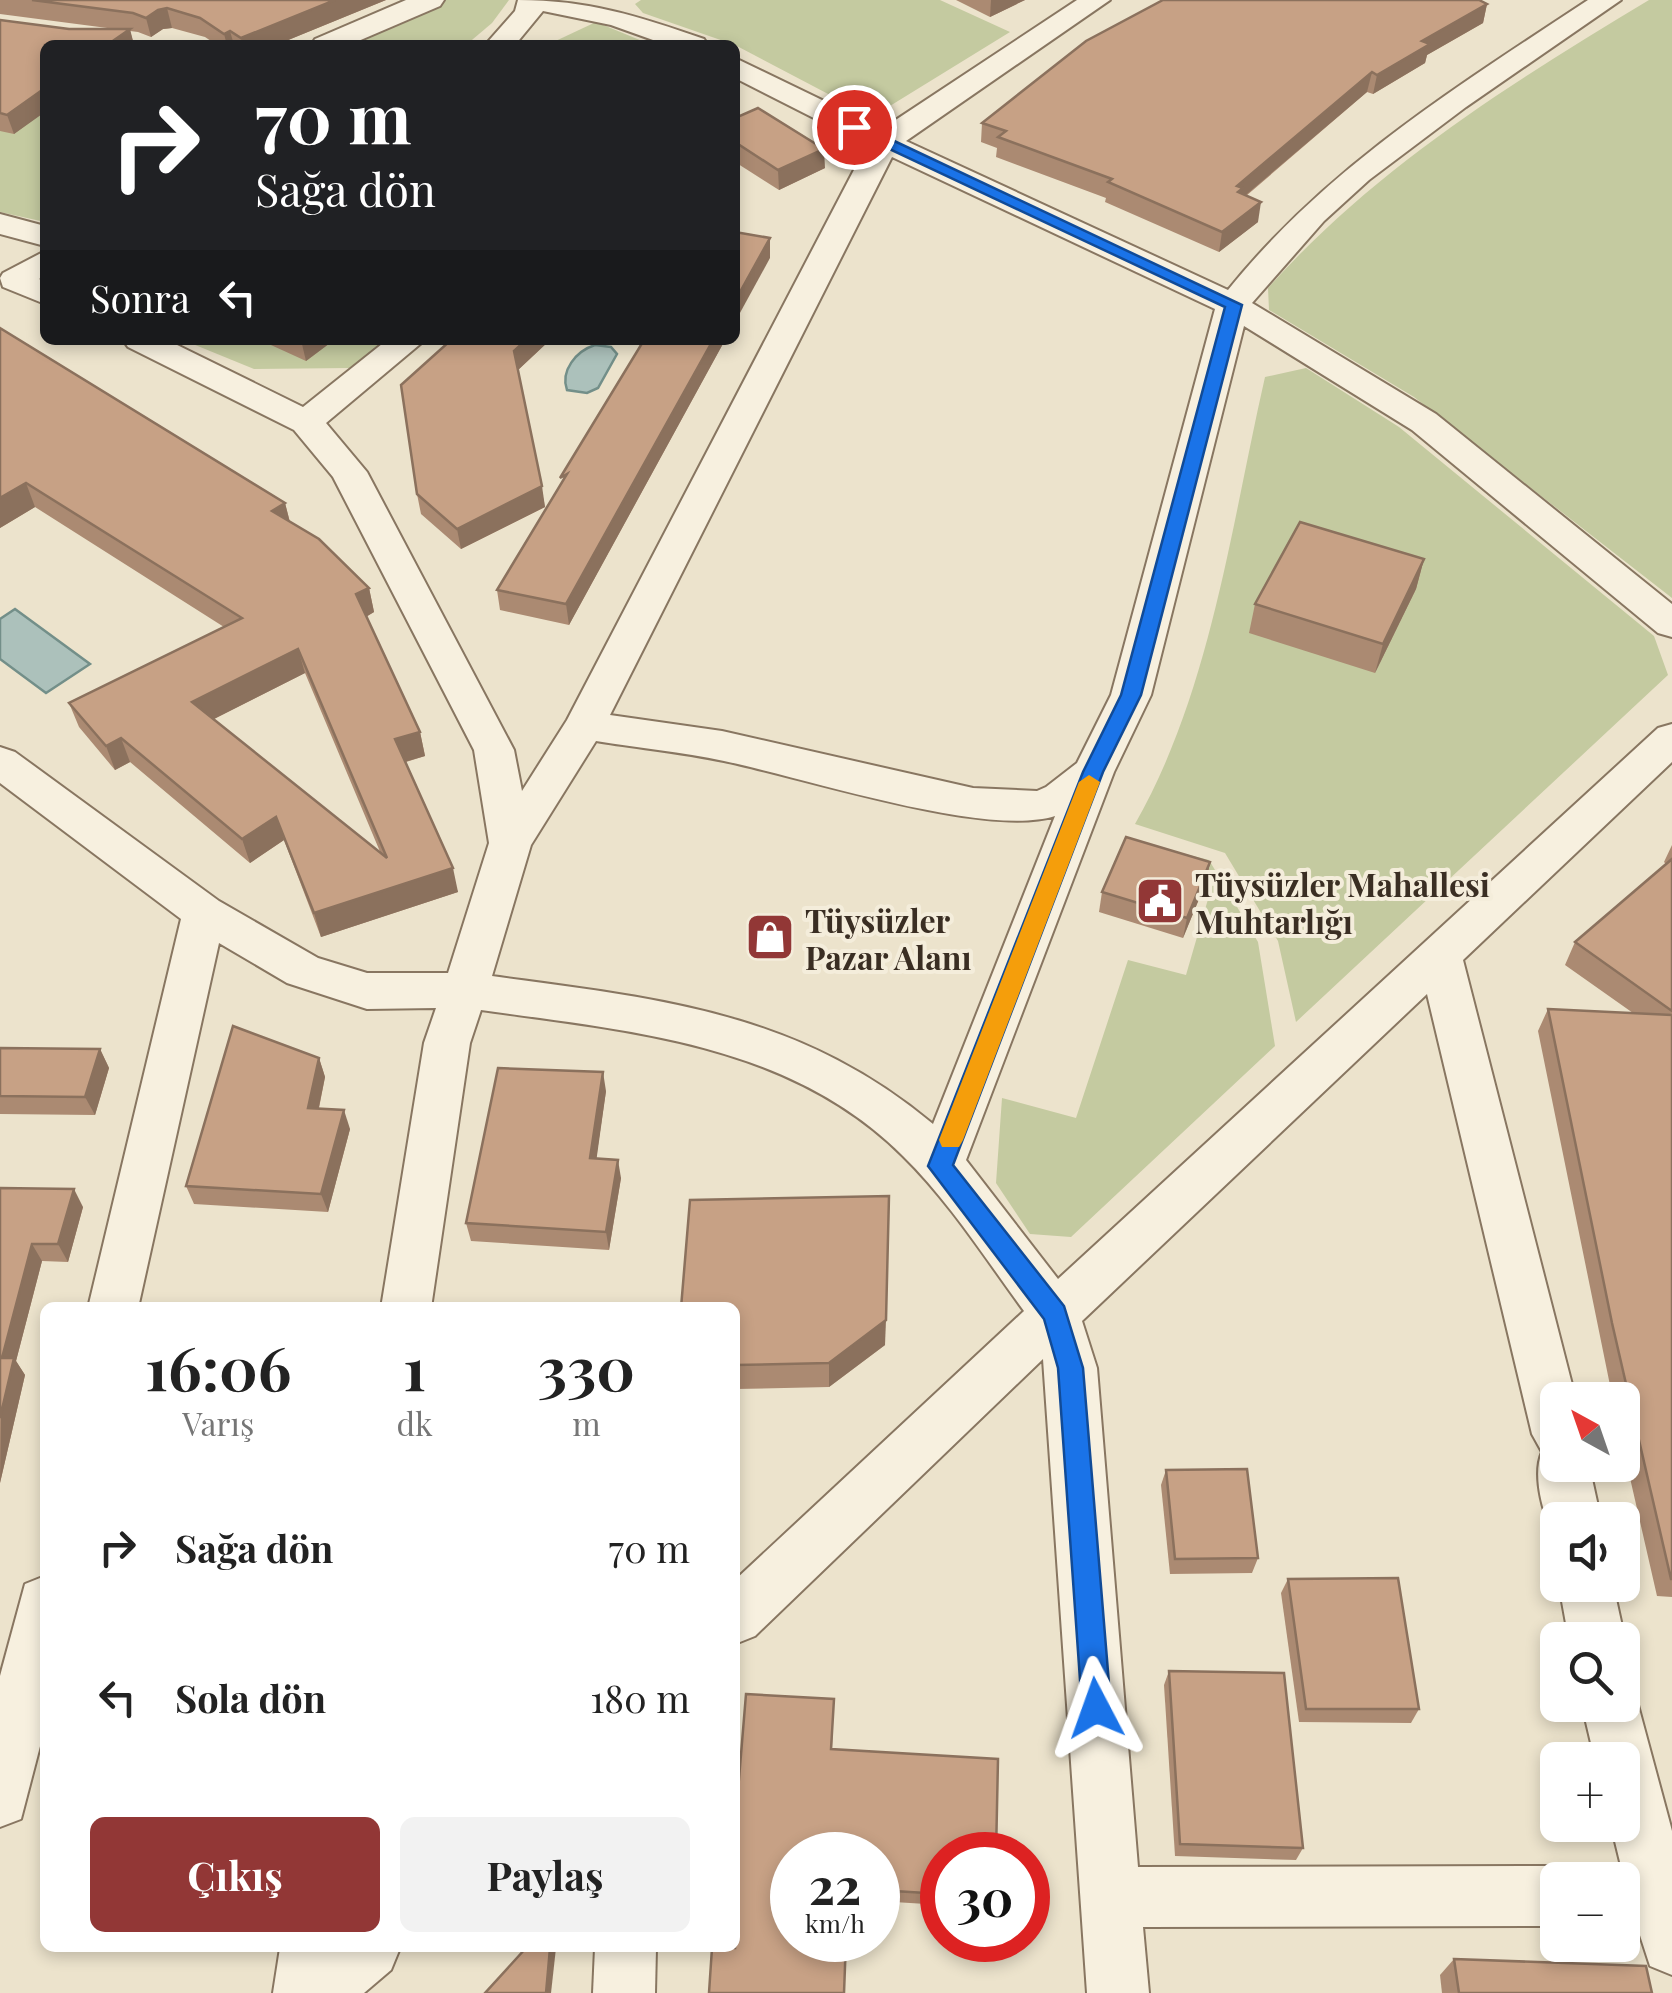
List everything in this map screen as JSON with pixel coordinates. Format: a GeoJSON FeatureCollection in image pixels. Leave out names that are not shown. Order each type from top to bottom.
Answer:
{"type":"FeatureCollection","features":[{"type":"Feature","properties":{"kind":"street"},"geometry":{"type":"LineString","coordinates":[[337,40],[430,0]]}},
{"type":"Feature","properties":{"kind":"street"},"geometry":{"type":"LineString","coordinates":[[407,1302],[447,1043],[510,843],[585,725],[884,142],[986,70],[1096,0]]}},
{"type":"Feature","properties":{"kind":"street"},"geometry":{"type":"LineString","coordinates":[[940,1166],[1093,772],[1131,695],[1234,305],[1266,260],[1306,217],[1354,177],[1396,143],[1607,0]]}},
{"type":"Feature","properties":{"kind":"street"},"geometry":{"type":"LineString","coordinates":[[504,40],[528,13],[532,1],[588,5],[681,40]]}},
{"type":"Feature","properties":{"kind":"street"},"geometry":{"type":"LineString","coordinates":[[740,70],[884,142],[1234,305],[1424,422],[1672,624]]}},
{"type":"Feature","properties":{"kind":"street"},"geometry":{"type":"LineString","coordinates":[[740,94],[763,82]]}},
{"type":"Feature","properties":{"kind":"street"},"geometry":{"type":"LineString","coordinates":[[0,224],[40,235]]}},
{"type":"Feature","properties":{"kind":"street"},"geometry":{"type":"LineString","coordinates":[[20,287],[40,267]]}},
{"type":"Feature","properties":{"kind":"street"},"geometry":{"type":"LineString","coordinates":[[150,345],[306,422],[350,472],[494,750],[510,843]]}},
{"type":"Feature","properties":{"kind":"street"},"geometry":{"type":"LineString","coordinates":[[306,422],[402,345]]}},
{"type":"Feature","properties":{"kind":"street"},"geometry":{"type":"LineString","coordinates":[[585,725],[722,746],[973,803],[1010,807],[1038,806],[1061,798],[1093,772]]}},
{"type":"Feature","properties":{"kind":"street"},"geometry":{"type":"LineString","coordinates":[[740,1611],[1439,952],[1672,738]]}},
{"type":"Feature","properties":{"kind":"street"},"geometry":{"type":"LineString","coordinates":[[0,762],[204,914],[302,972],[367,991],[464,990],[638,1015],[786,1052],[829,1072],[918,1140],[1055,1314],[1070,1368],[1118,1993]]}},
{"type":"Feature","properties":{"kind":"street"},"geometry":{"type":"LineString","coordinates":[[114,1302],[204,914]]}},
{"type":"Feature","properties":{"kind":"street"},"geometry":{"type":"LineString","coordinates":[[1439,952],[1546,1382]]}},
{"type":"Feature","properties":{"kind":"street"},"geometry":{"type":"LineString","coordinates":[[0,1798],[40,1625]]}},
{"type":"Feature","properties":{"kind":"street"},"geometry":{"type":"LineString","coordinates":[[1613,1722],[1651,1912]]}},
{"type":"Feature","properties":{"kind":"street"},"geometry":{"type":"LineString","coordinates":[[1111,1898],[1540,1896]]}},
{"type":"Feature","properties":{"kind":"street"},"geometry":{"type":"LineString","coordinates":[[304,1993],[310,1952]]}},
{"type":"Feature","properties":{"kind":"street"},"geometry":{"type":"LineString","coordinates":[[318,1993],[365,1952]]}},
{"type":"Feature","properties":{"kind":"street"},"geometry":{"type":"LineString","coordinates":[[624,1993],[626,1952]]}},
{"type":"Feature","properties":{"kind":"green space"},"geometry":{"type":"Polygon","coordinates":[[[441,0],[509,0],[492,23],[472,40],[351,40],[441,0]]]}},
{"type":"Feature","properties":{"kind":"green space"},"geometry":{"type":"Polygon","coordinates":[[[641,0],[940,0],[1010,32],[872,117],[740,48],[740,40],[721,40],[643,13],[635,4],[641,0]]]}},
{"type":"Feature","properties":{"kind":"green space"},"geometry":{"type":"Polygon","coordinates":[[[1649,0],[1672,0],[1672,598],[1414,397],[1269,310],[1268,288],[1353,204],[1399,166],[1496,96],[1649,0]]]}},
{"type":"Feature","properties":{"kind":"green space"},"geometry":{"type":"Polygon","coordinates":[[[596,22],[640,40],[558,40],[596,22]]]}},
{"type":"Feature","properties":{"kind":"green space"},"geometry":{"type":"Polygon","coordinates":[[[0,37],[40,44],[40,221],[0,212],[0,37]]]}},
{"type":"Feature","properties":{"kind":"green space"},"geometry":{"type":"Polygon","coordinates":[[[195,345],[380,345],[350,368],[254,369],[195,345]]]}},
{"type":"Feature","properties":{"kind":"green space"},"geometry":{"type":"Polygon","coordinates":[[[1306,368],[1399,427],[1654,636],[1668,675],[1296,1022],[1278,941],[1225,853],[1135,824],[1161,773],[1201,663],[1265,377],[1306,368]]]}},
{"type":"Feature","properties":{"kind":"green space"},"geometry":{"type":"Polygon","coordinates":[[[1126,839],[1209,860],[1258,942],[1275,1046],[1071,1237],[1030,1234],[996,1183],[1002,1098],[1076,1118],[1128,960],[1186,975],[1213,882],[1123,851],[1126,839]]]}},
{"type":"Feature","properties":{"kind":"water"},"geometry":{"type":"Polygon","coordinates":[[[595,345],[611,347],[617,354],[598,388],[587,393],[567,390],[566,376],[571,363],[595,345]]]}},
{"type":"Feature","properties":{"kind":"water"},"geometry":{"type":"Polygon","coordinates":[[[15,609],[90,664],[46,693],[0,659],[0,619],[15,609]]]}},
{"type":"Feature","properties":{"kind":"building"},"geometry":{"type":"Polygon","coordinates":[[[32,0],[335,0],[241,38],[230,31],[224,34],[200,18],[167,8],[146,18],[32,0]]]}},
{"type":"Feature","properties":{"kind":"building"},"geometry":{"type":"Polygon","coordinates":[[[1163,0],[1479,0],[1487,4],[1422,41],[1430,44],[1377,75],[1372,72],[1237,186],[1243,188],[1238,192],[1261,202],[1222,232],[1108,182],[1112,179],[998,137],[1006,131],[982,123],[1086,41],[1163,0]]]}},
{"type":"Feature","properties":{"kind":"building"},"geometry":{"type":"Polygon","coordinates":[[[0,20],[69,29],[130,29],[114,40],[40,40],[40,92],[7,115],[0,113],[0,20]]]}},
{"type":"Feature","properties":{"kind":"building"},"geometry":{"type":"Polygon","coordinates":[[[758,108],[824,149],[778,170],[740,145],[740,116],[758,108]]]}},
{"type":"Feature","properties":{"kind":"building"},"geometry":{"type":"Polygon","coordinates":[[[740,233],[770,238],[740,292],[740,233]]]}},
{"type":"Feature","properties":{"kind":"building"},"geometry":{"type":"Polygon","coordinates":[[[0,328],[285,503],[272,511],[319,539],[369,588],[356,594],[420,732],[395,739],[453,868],[314,913],[276,817],[242,839],[121,738],[106,746],[69,703],[242,618],[26,483],[0,498],[0,328]],[[298,649],[192,702],[387,858],[298,649]]]}},
{"type":"Feature","properties":{"kind":"building"},"geometry":{"type":"Polygon","coordinates":[[[445,345],[521,345],[514,351],[542,486],[457,529],[417,494],[401,385],[445,345]]]}},
{"type":"Feature","properties":{"kind":"building"},"geometry":{"type":"Polygon","coordinates":[[[641,345],[710,345],[566,604],[497,590],[567,474],[560,478],[641,345]]]}},
{"type":"Feature","properties":{"kind":"building"},"geometry":{"type":"Polygon","coordinates":[[[1300,522],[1424,559],[1383,644],[1255,604],[1300,522]]]}},
{"type":"Feature","properties":{"kind":"building"},"geometry":{"type":"Polygon","coordinates":[[[1126,837],[1210,862],[1187,918],[1102,892],[1126,837]]]}},
{"type":"Feature","properties":{"kind":"building"},"geometry":{"type":"Polygon","coordinates":[[[1672,859],[1672,1011],[1575,942],[1672,859]]]}},
{"type":"Feature","properties":{"kind":"building"},"geometry":{"type":"Polygon","coordinates":[[[1548,1009],[1672,1015],[1672,1579],[1640,1444],[1640,1382],[1626,1382],[1548,1009]]]}},
{"type":"Feature","properties":{"kind":"building"},"geometry":{"type":"Polygon","coordinates":[[[233,1026],[319,1058],[308,1108],[344,1110],[321,1194],[186,1186],[233,1026]]]}},
{"type":"Feature","properties":{"kind":"building"},"geometry":{"type":"Polygon","coordinates":[[[0,1048],[100,1049],[85,1097],[0,1096],[0,1048]]]}},
{"type":"Feature","properties":{"kind":"building"},"geometry":{"type":"Polygon","coordinates":[[[498,1068],[603,1072],[590,1158],[618,1160],[606,1232],[466,1223],[498,1068]]]}},
{"type":"Feature","properties":{"kind":"building"},"geometry":{"type":"Polygon","coordinates":[[[0,1188],[74,1189],[58,1244],[32,1244],[2,1358],[14,1358],[0,1418],[0,1188]]]}},
{"type":"Feature","properties":{"kind":"building"},"geometry":{"type":"Polygon","coordinates":[[[889,1196],[886,1320],[829,1363],[740,1365],[740,1302],[682,1302],[690,1200],[889,1196]]]}},
{"type":"Feature","properties":{"kind":"building"},"geometry":{"type":"Polygon","coordinates":[[[1247,1469],[1258,1558],[1175,1559],[1166,1470],[1247,1469]]]}},
{"type":"Feature","properties":{"kind":"building"},"geometry":{"type":"Polygon","coordinates":[[[1398,1578],[1419,1709],[1306,1709],[1288,1579],[1398,1578]]]}},
{"type":"Feature","properties":{"kind":"building"},"geometry":{"type":"Polygon","coordinates":[[[1169,1671],[1284,1673],[1303,1848],[1180,1844],[1169,1671]]]}},
{"type":"Feature","properties":{"kind":"building"},"geometry":{"type":"Polygon","coordinates":[[[746,1694],[834,1699],[831,1749],[998,1759],[996,1832],[920,1832],[920,1893],[900,1891],[900,1832],[770,1832],[770,1962],[845,1962],[844,1993],[709,1993],[712,1952],[740,1952],[740,1767],[746,1694]]]}},
{"type":"Feature","properties":{"kind":"building"},"geometry":{"type":"Polygon","coordinates":[[[522,1952],[550,1952],[546,1993],[485,1993],[522,1952]]]}},
{"type":"Feature","properties":{"kind":"building"},"geometry":{"type":"Polygon","coordinates":[[[1454,1959],[1646,1966],[1652,1993],[1459,1993],[1454,1959]]]}},
{"type":"Feature","properties":{"kind":"slow traffic"},"geometry":{"type":"LineString","coordinates":[[951,1140],[1089,782]]}},
{"type":"Feature","properties":{"kind":"place","name":"Tüysüzler Mahallesi Muhtarlığı"},"geometry":{"type":"Point","coordinates":[1160,901]}},
{"type":"Feature","properties":{"kind":"place","name":"Tüysüzler Pazar Alanı"},"geometry":{"type":"Point","coordinates":[770,937]}},
{"type":"Feature","properties":{"kind":"route"},"geometry":{"type":"LineString","coordinates":[[854,127],[1234,305],[1162,590],[1131,695],[1108,750],[1093,772],[940,1166],[1055,1314],[1070,1368],[1096,1708]]}}]}
